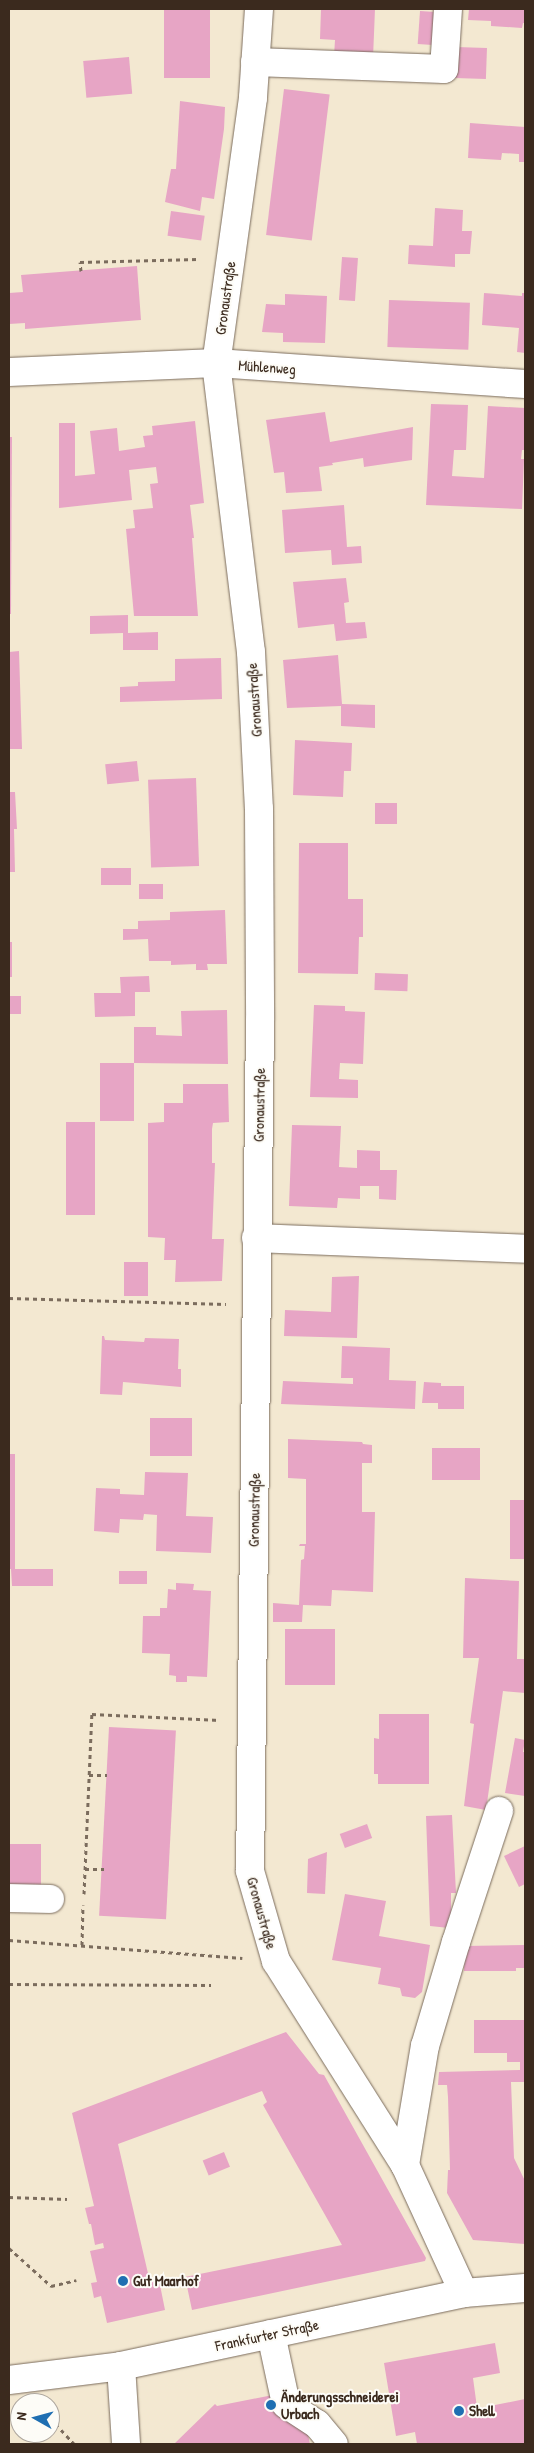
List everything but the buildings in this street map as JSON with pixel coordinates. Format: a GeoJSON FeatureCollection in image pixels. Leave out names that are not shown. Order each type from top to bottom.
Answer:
{"type":"FeatureCollection","features":[{"type":"Feature","properties":{"kind":"street","name":"Gronaustraße"},"geometry":{"type":"LineString","coordinates":[[259,9],[253,98],[216,363],[251,652],[257,729],[260,1020],[250,1871],[276,1961],[405,2165],[464,2293]]}},
{"type":"Feature","properties":{"kind":"street"},"geometry":{"type":"LineString","coordinates":[[256,62],[444,69],[448,9]]}},
{"type":"Feature","properties":{"kind":"street","name":"Mühlenweg"},"geometry":{"type":"LineString","coordinates":[[9,372],[216,363],[525,384]]}},
{"type":"Feature","properties":{"kind":"street"},"geometry":{"type":"LineString","coordinates":[[256,1238],[525,1250]]}},
{"type":"Feature","properties":{"kind":"street"},"geometry":{"type":"LineString","coordinates":[[405,2165],[424,2046],[499,1811]]}},
{"type":"Feature","properties":{"kind":"street"},"geometry":{"type":"LineString","coordinates":[[9,1898],[50,1899]]}},
{"type":"Feature","properties":{"kind":"street","name":"Frankfurter Straße"},"geometry":{"type":"LineString","coordinates":[[9,2380],[122,2366],[464,2293],[525,2288]]}},
{"type":"Feature","properties":{"kind":"street"},"geometry":{"type":"LineString","coordinates":[[271,2334],[286,2404],[316,2424],[334,2444]]}},
{"type":"Feature","properties":{"kind":"street"},"geometry":{"type":"LineString","coordinates":[[122,2366],[126,2444]]}},
{"type":"Feature","properties":{"kind":"path"},"geometry":{"type":"LineString","coordinates":[[81,271],[80,262],[230,259]]}},
{"type":"Feature","properties":{"kind":"path"},"geometry":{"type":"LineString","coordinates":[[9,1298],[256,1305]]}},
{"type":"Feature","properties":{"kind":"path"},"geometry":{"type":"LineString","coordinates":[[82,1945],[92,1714],[252,1721]]}},
{"type":"Feature","properties":{"kind":"path"},"geometry":{"type":"LineString","coordinates":[[89,1775],[107,1775]]}},
{"type":"Feature","properties":{"kind":"path"},"geometry":{"type":"LineString","coordinates":[[85,1869],[104,1869]]}},
{"type":"Feature","properties":{"kind":"path"},"geometry":{"type":"LineString","coordinates":[[9,1940],[276,1961]]}},
{"type":"Feature","properties":{"kind":"path"},"geometry":{"type":"LineString","coordinates":[[9,1984],[211,1985]]}},
{"type":"Feature","properties":{"kind":"path"},"geometry":{"type":"LineString","coordinates":[[9,2197],[67,2199]]}},
{"type":"Feature","properties":{"kind":"path"},"geometry":{"type":"LineString","coordinates":[[9,2248],[51,2286],[76,2280]]}},
{"type":"Feature","properties":{"kind":"path"},"geometry":{"type":"LineString","coordinates":[[60,2429],[74,2444]]}},
{"type":"Feature","properties":{"kind":"place","name":"Gut Maarhof"},"geometry":{"type":"Point","coordinates":[123,2281]}},
{"type":"Feature","properties":{"kind":"place","name":"Änderungsschneiderei Urbach"},"geometry":{"type":"Point","coordinates":[271,2405]}},
{"type":"Feature","properties":{"kind":"place","name":"Shell"},"geometry":{"type":"Point","coordinates":[459,2411]}}]}
